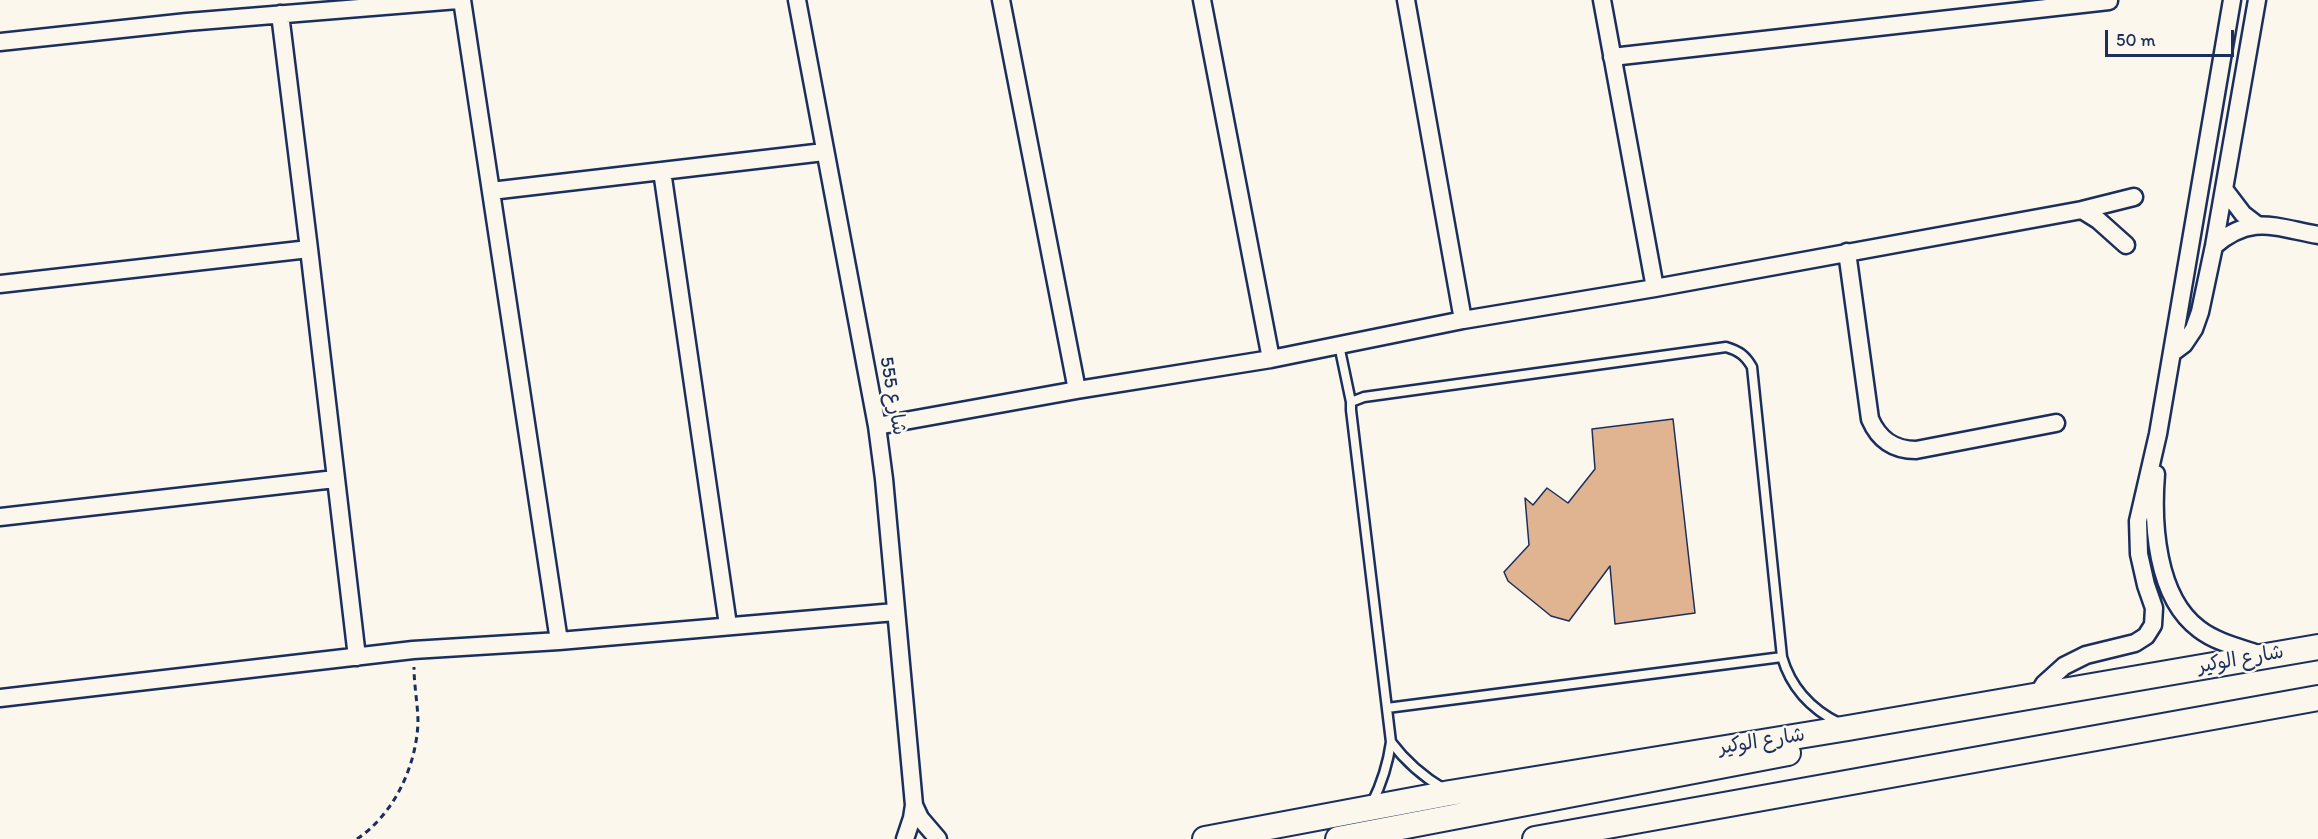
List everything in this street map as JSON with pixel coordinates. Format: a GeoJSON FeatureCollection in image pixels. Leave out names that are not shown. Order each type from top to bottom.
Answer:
{"type":"FeatureCollection","features":[{"type":"Feature","properties":{"kind":"main road","name":"شارع الوكير"},"geometry":{"type":"LineString","coordinates":[[1205,839],[1450,793],[2037,696],[2318,646]]}},
{"type":"Feature","properties":{"kind":"main road"},"geometry":{"type":"LineString","coordinates":[[1535,839],[2318,698]]}},
{"type":"Feature","properties":{"kind":"main road"},"geometry":{"type":"LineString","coordinates":[[1338,839],[1762,759],[1805,748],[1848,728]]}},
{"type":"Feature","properties":{"kind":"street"},"geometry":{"type":"LineString","coordinates":[[0,42],[280,14],[460,0],[559,641]]}},
{"type":"Feature","properties":{"kind":"street","name":"شارع 555"},"geometry":{"type":"LineString","coordinates":[[797,0],[877,426],[888,515],[895,612],[915,805],[920,818],[938,839]]}},
{"type":"Feature","properties":{"kind":"street"},"geometry":{"type":"LineString","coordinates":[[1001,0],[1077,390]]}},
{"type":"Feature","properties":{"kind":"street"},"geometry":{"type":"LineString","coordinates":[[1202,0],[1271,359]]}},
{"type":"Feature","properties":{"kind":"street"},"geometry":{"type":"LineString","coordinates":[[1406,0],[1463,320]]}},
{"type":"Feature","properties":{"kind":"street"},"geometry":{"type":"LineString","coordinates":[[1602,0],[1655,288]]}},
{"type":"Feature","properties":{"kind":"street"},"geometry":{"type":"LineString","coordinates":[[2037,696],[2054,675],[2076,659],[2096,652],[2135,644],[2141,640],[2150,631],[2155,616],[2142,570],[2138,546],[2138,521],[2158,434],[2232,0]]}},
{"type":"Feature","properties":{"kind":"street"},"geometry":{"type":"LineString","coordinates":[[2172,353],[2184,344],[2194,329],[2200,312],[2214,246],[2257,0]]}},
{"type":"Feature","properties":{"kind":"street"},"geometry":{"type":"LineString","coordinates":[[1612,57],[2109,1]]}},
{"type":"Feature","properties":{"kind":"street"},"geometry":{"type":"LineString","coordinates":[[280,14],[357,657]]}},
{"type":"Feature","properties":{"kind":"street"},"geometry":{"type":"LineString","coordinates":[[2226,36],[2245,72]]}},
{"type":"Feature","properties":{"kind":"street"},"geometry":{"type":"LineString","coordinates":[[491,191],[824,152]]}},
{"type":"Feature","properties":{"kind":"street"},"geometry":{"type":"LineString","coordinates":[[662,171],[728,625]]}},
{"type":"Feature","properties":{"kind":"street"},"geometry":{"type":"LineString","coordinates":[[2224,189],[2238,208],[2256,225]]}},
{"type":"Feature","properties":{"kind":"street"},"geometry":{"type":"LineString","coordinates":[[877,426],[1077,390],[1271,359],[1463,320],[1655,288],[2082,210],[2134,196]]}},
{"type":"Feature","properties":{"kind":"street"},"geometry":{"type":"LineString","coordinates":[[2082,210],[2098,220],[2126,245]]}},
{"type":"Feature","properties":{"kind":"street"},"geometry":{"type":"LineString","coordinates":[[2214,246],[2233,232],[2256,225],[2318,235]]}},
{"type":"Feature","properties":{"kind":"street"},"geometry":{"type":"LineString","coordinates":[[0,284],[309,249]]}},
{"type":"Feature","properties":{"kind":"street"},"geometry":{"type":"LineString","coordinates":[[1847,252],[1870,419],[1879,435],[1886,441],[1901,449],[1916,450],[2056,423]]}},
{"type":"Feature","properties":{"kind":"street"},"geometry":{"type":"LineString","coordinates":[[2158,434],[2155,480],[2156,525],[2163,569],[2172,597],[2179,610],[2200,630],[2213,638],[2265,656]]}},
{"type":"Feature","properties":{"kind":"street"},"geometry":{"type":"LineString","coordinates":[[0,518],[335,479]]}},
{"type":"Feature","properties":{"kind":"street"},"geometry":{"type":"LineString","coordinates":[[0,698],[413,651],[559,641],[895,612]]}},
{"type":"Feature","properties":{"kind":"street","name":"شارع 555"},"geometry":{"type":"LineString","coordinates":[[905,839],[915,805]]}},
{"type":"Feature","properties":{"kind":"lane"},"geometry":{"type":"LineString","coordinates":[[1339,345],[1352,402],[1391,742],[1389,761],[1382,783],[1369,808]]}},
{"type":"Feature","properties":{"kind":"lane"},"geometry":{"type":"LineString","coordinates":[[1352,402],[1364,397],[1726,347],[1740,352],[1752,368],[1782,657],[1787,673],[1807,702],[1819,713],[1848,728]]}},
{"type":"Feature","properties":{"kind":"lane"},"geometry":{"type":"LineString","coordinates":[[1387,708],[1782,657]]}},
{"type":"Feature","properties":{"kind":"lane"},"geometry":{"type":"LineString","coordinates":[[1391,742],[1405,760],[1423,777],[1450,793]]}},
{"type":"Feature","properties":{"kind":"path"},"geometry":{"type":"LineString","coordinates":[[357,839],[386,811],[403,784],[414,754],[418,722],[413,651]]}},
{"type":"Feature","properties":{"kind":"building"},"geometry":{"type":"Polygon","coordinates":[[[1673,419],[1695,613],[1615,624],[1610,566],[1569,621],[1551,616],[1508,581],[1504,572],[1529,545],[1525,498],[1533,505],[1547,488],[1568,503],[1595,469],[1592,429],[1673,419]]]}}]}
